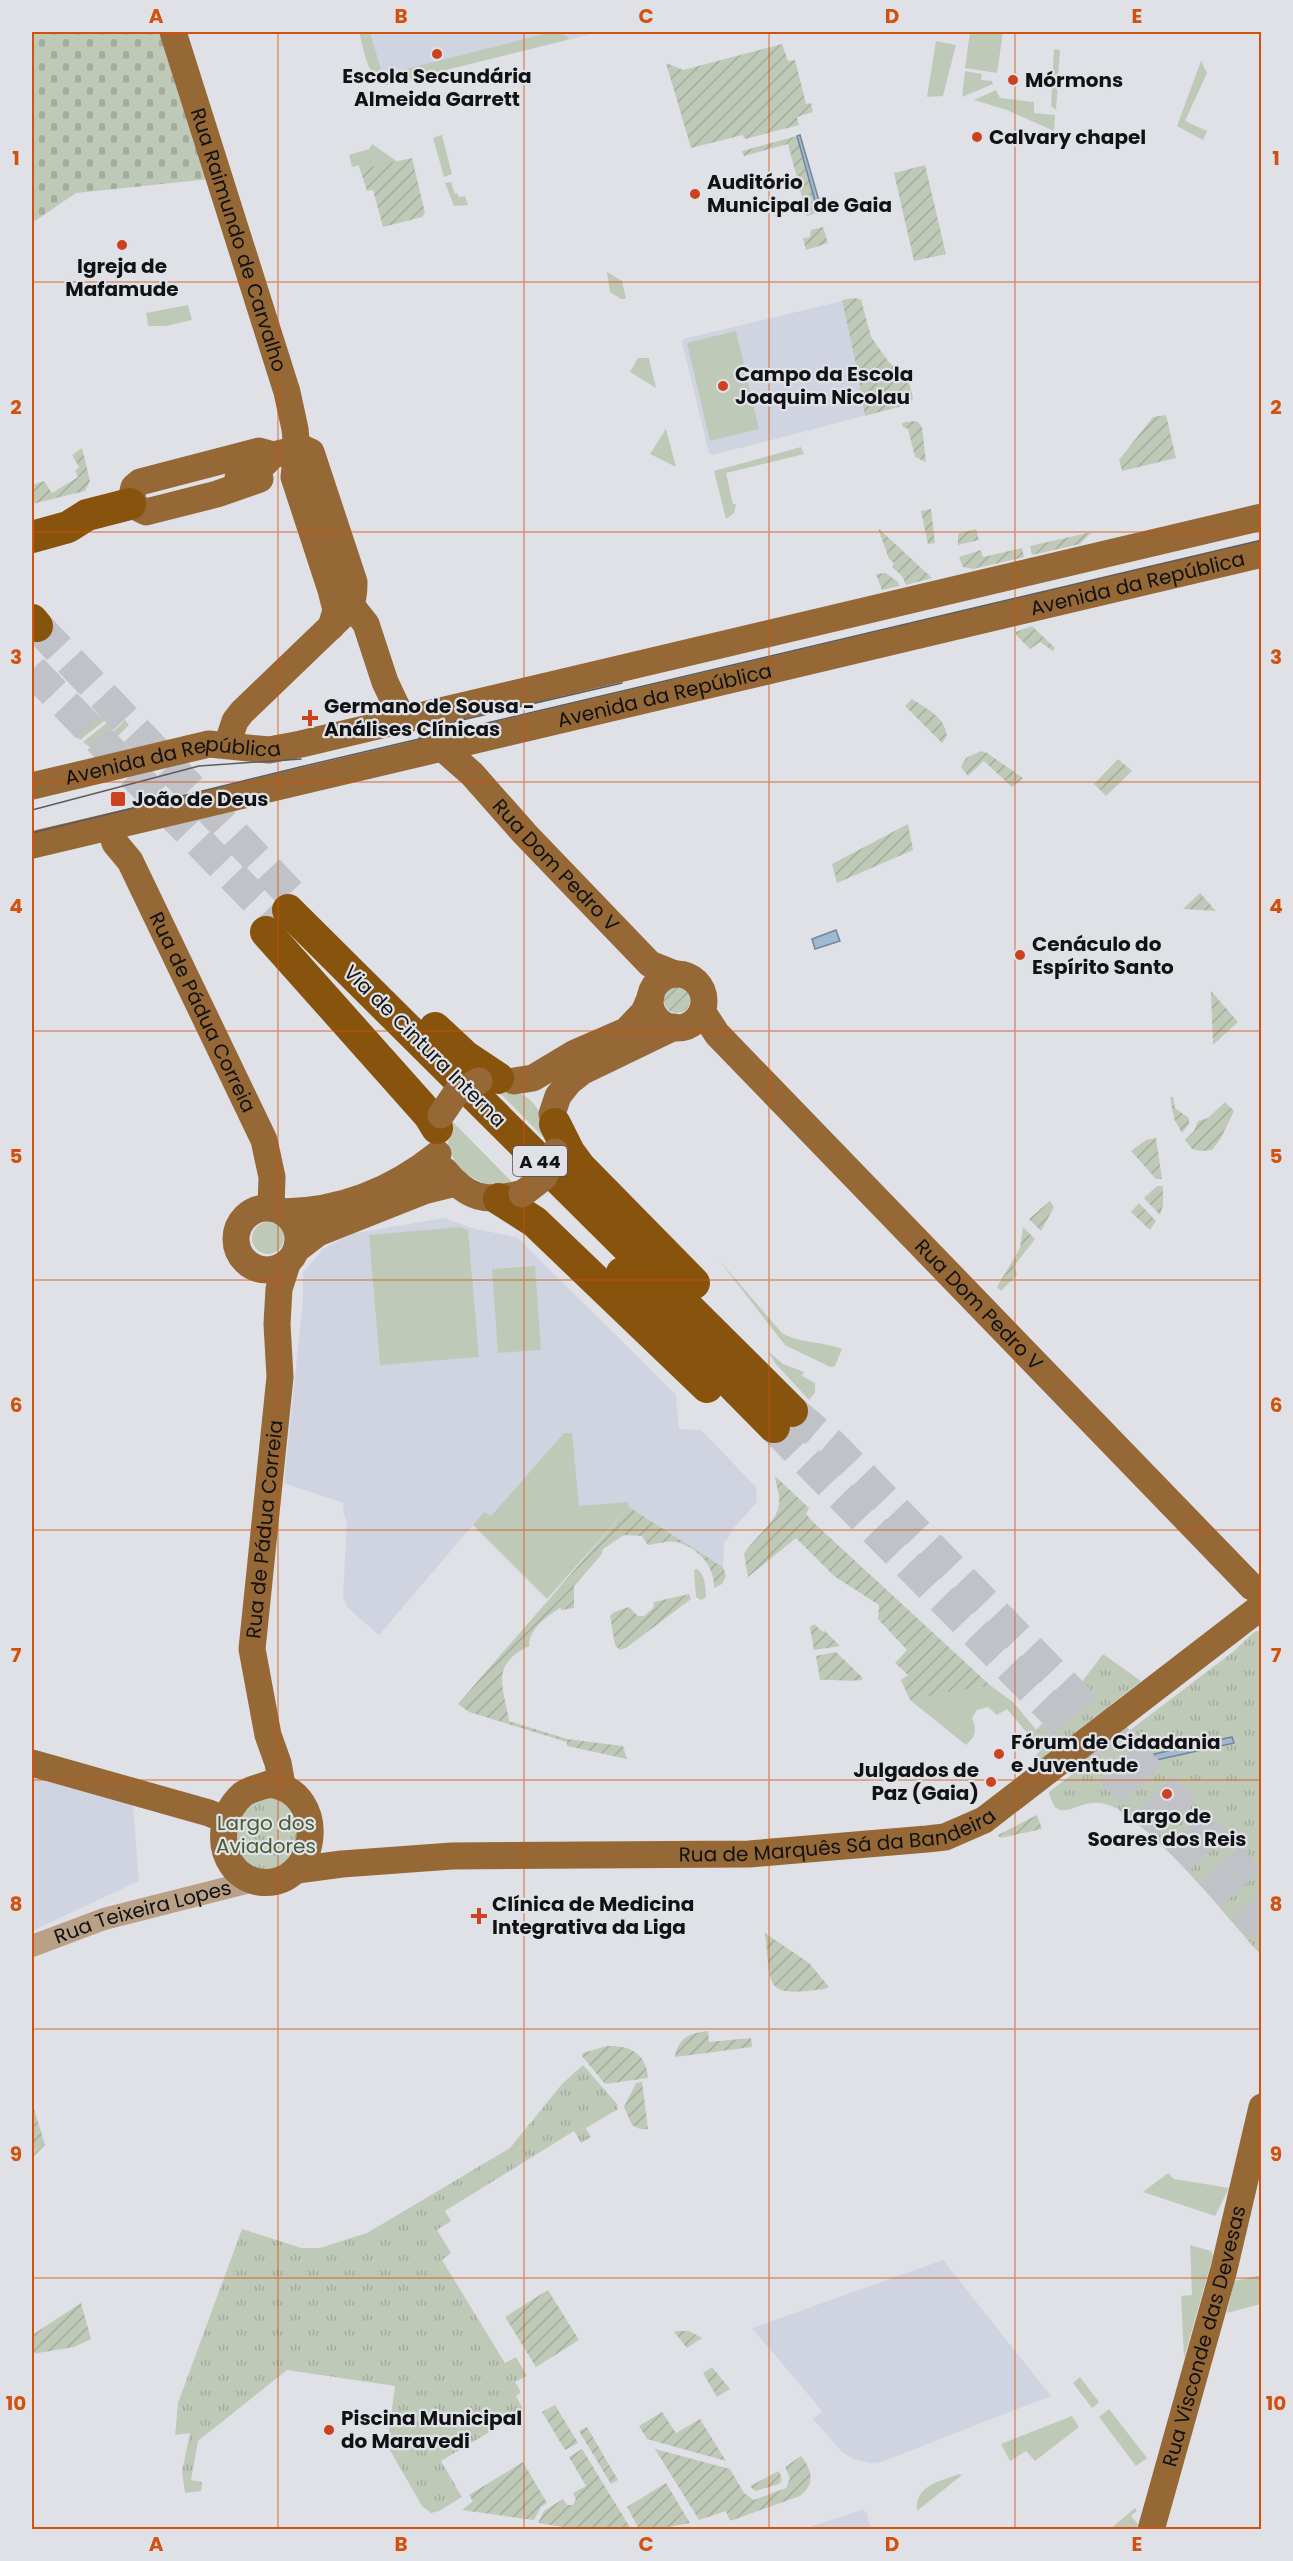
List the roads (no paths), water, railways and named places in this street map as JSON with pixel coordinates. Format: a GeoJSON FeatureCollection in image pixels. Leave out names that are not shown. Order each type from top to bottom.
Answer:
{"type":"FeatureCollection","features":[{"type":"Feature","properties":{"kind":"highway"},"geometry":{"type":"LineString","coordinates":[[32,537],[68,527],[87,515],[130,504]]}},
{"type":"Feature","properties":{"kind":"highway"},"geometry":{"type":"LineString","coordinates":[[32,517],[69,509],[87,515]]}},
{"type":"Feature","properties":{"kind":"highway"},"geometry":{"type":"LineString","coordinates":[[282,916],[497,1080]]}},
{"type":"Feature","properties":{"kind":"highway"},"geometry":{"type":"LineString","coordinates":[[282,916],[429,1115],[439,1132]]}},
{"type":"Feature","properties":{"kind":"highway","name":"Via de Cintura Interna"},"geometry":{"type":"LineString","coordinates":[[282,916],[783,1419]]}},
{"type":"Feature","properties":{"kind":"highway"},"geometry":{"type":"LineString","coordinates":[[554,1130],[580,1167],[744,1335],[783,1419]]}},
{"type":"Feature","properties":{"kind":"highway"},"geometry":{"type":"LineString","coordinates":[[511,1197],[697,1379],[783,1419]]}},
{"type":"Feature","properties":{"kind":"main road","name":"Rua Raimundo de Carvalho"},"geometry":{"type":"LineString","coordinates":[[173,32],[284,382],[296,429],[293,457],[336,610],[331,627]]}},
{"type":"Feature","properties":{"kind":"main road","name":"Rua Raimundo de Carvalho"},"geometry":{"type":"LineString","coordinates":[[293,457],[354,582],[351,605]]}},
{"type":"Feature","properties":{"kind":"main road"},"geometry":{"type":"LineString","coordinates":[[130,504],[146,512],[217,494],[233,473],[278,472],[293,457]]}},
{"type":"Feature","properties":{"kind":"main road"},"geometry":{"type":"LineString","coordinates":[[314,501],[326,523],[351,605],[366,624],[385,682],[403,720]]}},
{"type":"Feature","properties":{"kind":"main road","name":"Avenida da República"},"geometry":{"type":"LineString","coordinates":[[32,786],[209,744],[269,750],[548,687],[1262,517]]}},
{"type":"Feature","properties":{"kind":"main road","name":"Avenida da República"},"geometry":{"type":"LineString","coordinates":[[32,844],[1262,554]]}},
{"type":"Feature","properties":{"kind":"main road"},"geometry":{"type":"LineString","coordinates":[[954,590],[960,604],[972,621]]}},
{"type":"Feature","properties":{"kind":"main road"},"geometry":{"type":"LineString","coordinates":[[243,795],[248,780],[244,764],[227,746],[235,721],[351,605]]}},
{"type":"Feature","properties":{"kind":"main road","name":"Rua Dom Pedro V"},"geometry":{"type":"LineString","coordinates":[[403,720],[443,747],[488,791],[525,834],[650,964],[675,974]]}},
{"type":"Feature","properties":{"kind":"main road","name":"Rua de Pádua Correia"},"geometry":{"type":"LineString","coordinates":[[110,827],[115,843],[130,861],[264,1140],[277,1210]]}},
{"type":"Feature","properties":{"kind":"main road"},"geometry":{"type":"LineString","coordinates":[[439,1132],[445,1170],[456,1183],[468,1192],[483,1198],[511,1197],[544,1177],[554,1130],[558,1096],[569,1082],[583,1071],[674,1027],[691,1024],[702,1011],[704,1002],[699,985],[684,975],[675,974],[659,981],[644,1012],[626,1030],[573,1054],[540,1075],[497,1080],[456,1094],[439,1132],[405,1179],[384,1190],[327,1209],[252,1212],[239,1226],[237,1248],[250,1265],[270,1270],[292,1256],[318,1233],[424,1191],[456,1183]]}},
{"type":"Feature","properties":{"kind":"main road"},"geometry":{"type":"LineString","coordinates":[[651,996],[651,1005],[659,1020],[674,1027]]}},
{"type":"Feature","properties":{"kind":"main road","name":"Rua Dom Pedro V"},"geometry":{"type":"LineString","coordinates":[[702,1011],[707,1022],[717,1034],[1252,1587],[1262,1592]]}},
{"type":"Feature","properties":{"kind":"main road"},"geometry":{"type":"LineString","coordinates":[[497,1080],[529,1088],[542,1099],[554,1130]]}},
{"type":"Feature","properties":{"kind":"main road"},"geometry":{"type":"LineString","coordinates":[[277,1210],[295,1224],[298,1232],[292,1256]]}},
{"type":"Feature","properties":{"kind":"main road","name":"Rua de Pádua Correia"},"geometry":{"type":"LineString","coordinates":[[270,1786],[278,1763],[268,1735],[252,1649],[280,1377],[277,1324],[279,1289],[292,1256]]}},
{"type":"Feature","properties":{"kind":"main road","name":"Rua de Pádua Correia"},"geometry":{"type":"LineString","coordinates":[[250,1265],[260,1279],[277,1324]]}},
{"type":"Feature","properties":{"kind":"main road","name":"Rua de Marquês Sá da Bandeira"},"geometry":{"type":"LineString","coordinates":[[297,1870],[342,1864],[452,1856],[749,1854],[945,1837],[984,1820],[1262,1606]]}},
{"type":"Feature","properties":{"kind":"main road"},"geometry":{"type":"LineString","coordinates":[[32,1763],[209,1813],[226,1820]]}},
{"type":"Feature","properties":{"kind":"main road"},"geometry":{"type":"LineString","coordinates":[[270,1786],[294,1794],[305,1807],[310,1822],[310,1842],[297,1870],[282,1879],[266,1883],[242,1876],[232,1864],[223,1835],[226,1820],[239,1799],[245,1793],[270,1786]]}},
{"type":"Feature","properties":{"kind":"main road"},"geometry":{"type":"LineString","coordinates":[[310,1842],[327,1856],[342,1864]]}},
{"type":"Feature","properties":{"kind":"main road","name":"Rua Visconde das Devesas"},"geometry":{"type":"LineString","coordinates":[[1151,2529],[1224,2269],[1262,2107]]}},
{"type":"Feature","properties":{"kind":"street","name":"Rua Teixeira Lopes"},"geometry":{"type":"LineString","coordinates":[[32,1946],[104,1919],[254,1881]]}},
{"type":"Feature","properties":{"kind":"water"},"geometry":{"type":"Polygon","coordinates":[[[800,135],[822,211],[818,212],[797,136],[800,135]]]}},
{"type":"Feature","properties":{"kind":"water"},"geometry":{"type":"Polygon","coordinates":[[[836,930],[840,941],[815,949],[812,939],[836,930]]]}},
{"type":"Feature","properties":{"kind":"water"},"geometry":{"type":"Polygon","coordinates":[[[1232,1737],[1234,1743],[1156,1760],[1154,1754],[1232,1737]]]}},
{"type":"Feature","properties":{"kind":"tunnel"},"geometry":{"type":"LineString","coordinates":[[37,626],[297,901]]}},
{"type":"Feature","properties":{"kind":"tunnel"},"geometry":{"type":"LineString","coordinates":[[32,670],[276,921]]}},
{"type":"Feature","properties":{"kind":"tunnel"},"geometry":{"type":"LineString","coordinates":[[792,1411],[833,1446],[1213,1839],[1262,1895]]}},
{"type":"Feature","properties":{"kind":"tunnel"},"geometry":{"type":"LineString","coordinates":[[774,1427],[1194,1855],[1262,1928]]}},
{"type":"Feature","properties":{"kind":"tram line"},"geometry":{"type":"LineString","coordinates":[[32,833],[300,767],[1262,540]]}},
{"type":"Feature","properties":{"kind":"tram line"},"geometry":{"type":"LineString","coordinates":[[449,723],[622,683]]}},
{"type":"Feature","properties":{"kind":"tram line"},"geometry":{"type":"LineString","coordinates":[[32,810],[199,766],[301,759]]}},
{"type":"Feature","properties":{"kind":"place","name":"Escola Secundária Almeida Garrett"},"geometry":{"type":"Point","coordinates":[437,54]}},
{"type":"Feature","properties":{"kind":"place","name":"Mórmons"},"geometry":{"type":"Point","coordinates":[1013,80]}},
{"type":"Feature","properties":{"kind":"place","name":"Calvary chapel"},"geometry":{"type":"Point","coordinates":[977,137]}},
{"type":"Feature","properties":{"kind":"place","name":"Auditório Municipal de Gaia"},"geometry":{"type":"Point","coordinates":[695,194]}},
{"type":"Feature","properties":{"kind":"place","name":"Igreja de Mafamude"},"geometry":{"type":"Point","coordinates":[122,245]}},
{"type":"Feature","properties":{"kind":"place","name":"Campo da Escola Joaquim Nicolau"},"geometry":{"type":"Point","coordinates":[723,386]}},
{"type":"Feature","properties":{"kind":"place","name":"Germano de Sousa - Análises Clínicas"},"geometry":{"type":"Point","coordinates":[310,718]}},
{"type":"Feature","properties":{"kind":"place","name":"João de Deus"},"geometry":{"type":"Point","coordinates":[118,799]}},
{"type":"Feature","properties":{"kind":"place","name":"Cenáculo do Espírito Santo"},"geometry":{"type":"Point","coordinates":[1020,955]}},
{"type":"Feature","properties":{"kind":"place","name":"Fórum de Cidadania e Juventude"},"geometry":{"type":"Point","coordinates":[999,1754]}},
{"type":"Feature","properties":{"kind":"place","name":"Julgados de Paz (Gaia)"},"geometry":{"type":"Point","coordinates":[991,1782]}},
{"type":"Feature","properties":{"kind":"place","name":"Largo de Soares dos Reis"},"geometry":{"type":"Point","coordinates":[1167,1794]}},
{"type":"Feature","properties":{"kind":"place","name":"Clínica de Medicina Integrativa da Liga"},"geometry":{"type":"Point","coordinates":[479,1916]}},
{"type":"Feature","properties":{"kind":"place","name":"Piscina Municipal do Maravedi"},"geometry":{"type":"Point","coordinates":[329,2430]}},
{"type":"Feature","properties":{"kind":"park label","name":"Largo dos Aviadores"},"geometry":{"type":"Point","coordinates":[266,1834]}}]}
